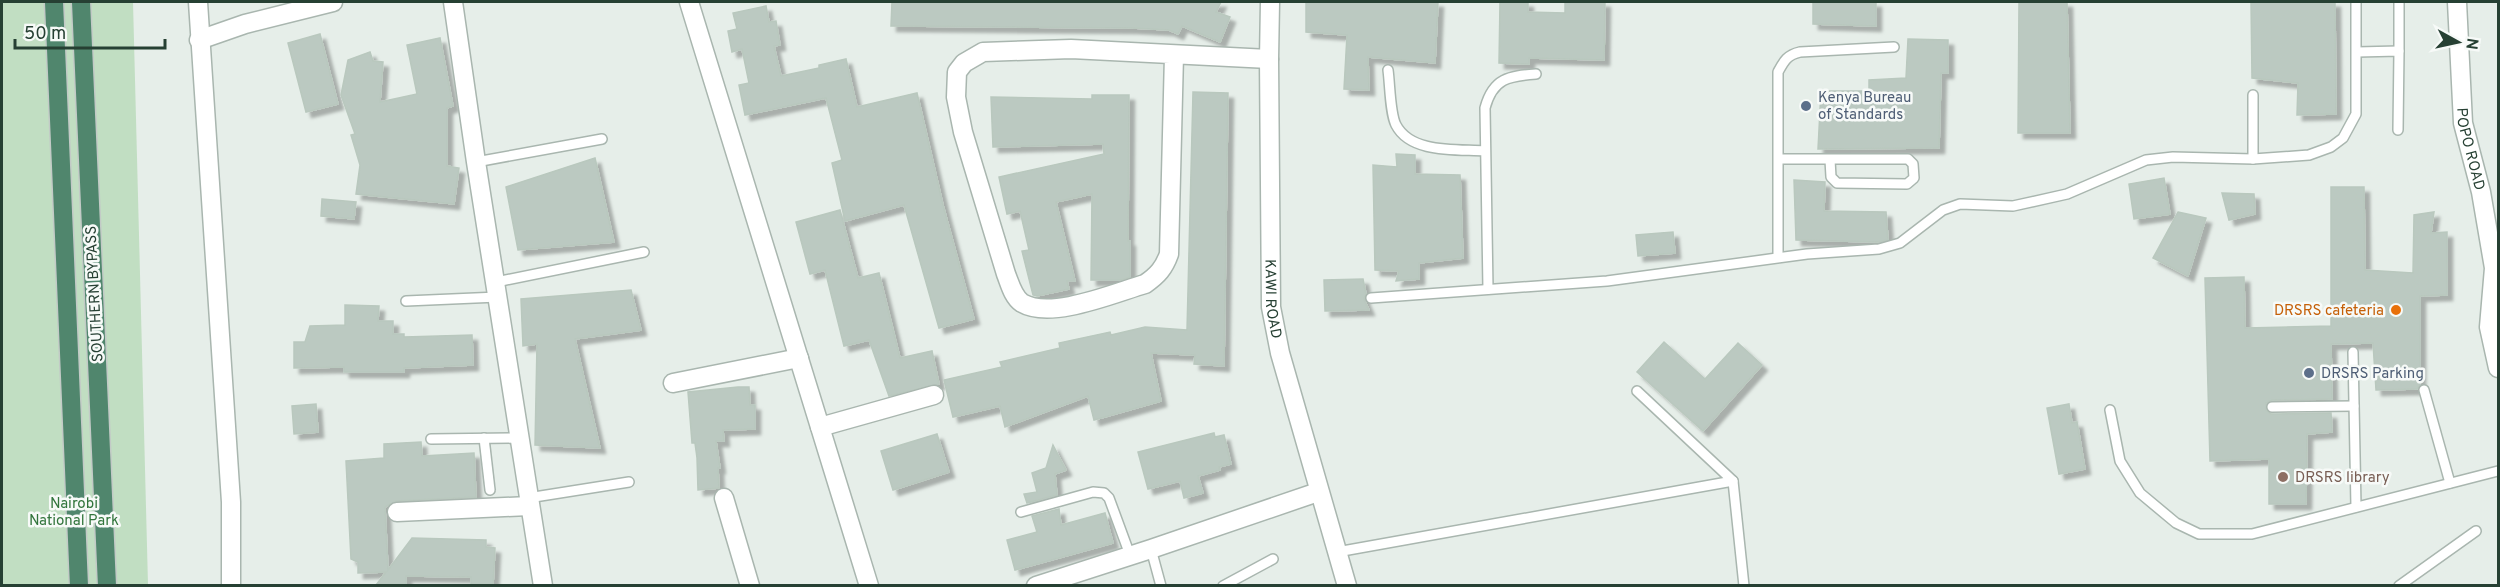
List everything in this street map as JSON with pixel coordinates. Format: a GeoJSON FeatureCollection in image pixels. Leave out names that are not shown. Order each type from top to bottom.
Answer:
{"type":"FeatureCollection","features":[{"type":"Feature","properties":{"kind":"highway","name":"SOUTHERN BYPASS"},"geometry":{"type":"LineString","coordinates":[[54,2],[79,585]]}},
{"type":"Feature","properties":{"kind":"highway","name":"SOUTHERN BYPASS"},"geometry":{"type":"LineString","coordinates":[[81,2],[107,585]]}},
{"type":"Feature","properties":{"kind":"street"},"geometry":{"type":"LineString","coordinates":[[198,2],[231,502],[231,585]]}},
{"type":"Feature","properties":{"kind":"street"},"geometry":{"type":"LineString","coordinates":[[199,40],[245,24],[333,2]]}},
{"type":"Feature","properties":{"kind":"street"},"geometry":{"type":"LineString","coordinates":[[453,2],[543,585]]}},
{"type":"Feature","properties":{"kind":"street"},"geometry":{"type":"LineString","coordinates":[[689,2],[870,585]]}},
{"type":"Feature","properties":{"kind":"street","name":"KAWI ROAD"},"geometry":{"type":"LineString","coordinates":[[1270,2],[1271,307],[1280,353],[1318,492],[1347,585]]}},
{"type":"Feature","properties":{"kind":"street","name":"POPO ROAD"},"geometry":{"type":"LineString","coordinates":[[2457,2],[2463,123],[2481,192],[2494,268],[2489,327],[2499,368]]}},
{"type":"Feature","properties":{"kind":"street"},"geometry":{"type":"LineString","coordinates":[[1174,55],[1169,254],[1164,266],[1157,276],[1145,284],[1056,309],[1023,303],[1015,297],[1006,274],[963,132],[956,98],[957,72],[964,63],[983,52],[1071,49],[1269,59]]}},
{"type":"Feature","properties":{"kind":"street"},"geometry":{"type":"LineString","coordinates":[[673,383],[799,358]]}},
{"type":"Feature","properties":{"kind":"street"},"geometry":{"type":"LineString","coordinates":[[820,427],[934,395]]}},
{"type":"Feature","properties":{"kind":"street"},"geometry":{"type":"LineString","coordinates":[[1036,585],[1151,549],[1318,492]]}},
{"type":"Feature","properties":{"kind":"street"},"geometry":{"type":"LineString","coordinates":[[724,498],[750,585]]}},
{"type":"Feature","properties":{"kind":"street"},"geometry":{"type":"LineString","coordinates":[[396,512],[529,502]]}},
{"type":"Feature","properties":{"kind":"lane"},"geometry":{"type":"LineString","coordinates":[[1371,298],[1607,281],[1778,257],[1879,249],[1900,243],[1943,210],[1960,204],[2013,206],[2067,194],[2146,160],[2173,157],[2253,159],[2309,155],[2331,147],[2343,138],[2356,114],[2356,2]]}},
{"type":"Feature","properties":{"kind":"lane"},"geometry":{"type":"LineString","coordinates":[[2398,130],[2399,2]]}},
{"type":"Feature","properties":{"kind":"lane"},"geometry":{"type":"LineString","coordinates":[[1778,257],[1778,72],[1784,60],[1800,52],[1894,47]]}},
{"type":"Feature","properties":{"kind":"lane"},"geometry":{"type":"LineString","coordinates":[[2357,52],[2399,51]]}},
{"type":"Feature","properties":{"kind":"lane"},"geometry":{"type":"LineString","coordinates":[[1388,70],[1395,124],[1406,139],[1431,147],[1485,151]]}},
{"type":"Feature","properties":{"kind":"lane"},"geometry":{"type":"LineString","coordinates":[[1488,290],[1485,108],[1489,94],[1499,82],[1509,77],[1536,74]]}},
{"type":"Feature","properties":{"kind":"lane"},"geometry":{"type":"LineString","coordinates":[[2253,95],[2253,159]]}},
{"type":"Feature","properties":{"kind":"lane"},"geometry":{"type":"LineString","coordinates":[[476,162],[602,139]]}},
{"type":"Feature","properties":{"kind":"lane"},"geometry":{"type":"LineString","coordinates":[[1779,159],[1908,159],[1913,164],[1914,178],[1907,184],[1838,183],[1831,177],[1830,160]]}},
{"type":"Feature","properties":{"kind":"lane"},"geometry":{"type":"LineString","coordinates":[[406,301],[497,289],[644,252]]}},
{"type":"Feature","properties":{"kind":"lane"},"geometry":{"type":"LineString","coordinates":[[2353,352],[2356,507]]}},
{"type":"Feature","properties":{"kind":"lane"},"geometry":{"type":"LineString","coordinates":[[2424,390],[2450,483]]}},
{"type":"Feature","properties":{"kind":"lane"},"geometry":{"type":"LineString","coordinates":[[1637,391],[1732,481],[1744,585]]}},
{"type":"Feature","properties":{"kind":"lane"},"geometry":{"type":"LineString","coordinates":[[2272,407],[2354,406]]}},
{"type":"Feature","properties":{"kind":"lane"},"geometry":{"type":"LineString","coordinates":[[2110,410],[2120,461],[2140,493],[2176,524],[2199,534],[2252,534],[2499,471]]}},
{"type":"Feature","properties":{"kind":"lane"},"geometry":{"type":"LineString","coordinates":[[484,438],[490,490]]}},
{"type":"Feature","properties":{"kind":"lane"},"geometry":{"type":"LineString","coordinates":[[431,439],[519,438]]}},
{"type":"Feature","properties":{"kind":"lane"},"geometry":{"type":"LineString","coordinates":[[1337,552],[1732,481]]}},
{"type":"Feature","properties":{"kind":"lane"},"geometry":{"type":"LineString","coordinates":[[529,502],[629,482]]}},
{"type":"Feature","properties":{"kind":"lane"},"geometry":{"type":"LineString","coordinates":[[1021,512],[1093,492],[1104,493],[1109,498],[1130,555]]}},
{"type":"Feature","properties":{"kind":"lane"},"geometry":{"type":"LineString","coordinates":[[2399,585],[2476,531]]}},
{"type":"Feature","properties":{"kind":"lane"},"geometry":{"type":"LineString","coordinates":[[1151,549],[1161,585]]}},
{"type":"Feature","properties":{"kind":"lane"},"geometry":{"type":"LineString","coordinates":[[1223,585],[1273,560]]}},
{"type":"Feature","properties":{"kind":"green space","name":"Nairobi National Park"},"geometry":{"type":"Polygon","coordinates":[[[2,2],[133,2],[148,585],[2,585],[2,2]]]}},
{"type":"Feature","properties":{"kind":"building"},"geometry":{"type":"Polygon","coordinates":[[[892,2],[1221,2],[1216,12],[1230,17],[1220,42],[1182,26],[1178,34],[1169,30],[1132,28],[891,26],[892,2]]]}},
{"type":"Feature","properties":{"kind":"building"},"geometry":{"type":"Polygon","coordinates":[[[1306,2],[1438,2],[1435,63],[1368,57],[1369,90],[1344,89],[1347,35],[1306,32],[1306,2]]]}},
{"type":"Feature","properties":{"kind":"building"},"geometry":{"type":"Polygon","coordinates":[[[1500,2],[1528,2],[1528,12],[1565,13],[1565,2],[1605,2],[1604,60],[1529,58],[1529,64],[1499,63],[1500,2]]]}},
{"type":"Feature","properties":{"kind":"building"},"geometry":{"type":"Polygon","coordinates":[[[1813,2],[1876,2],[1876,26],[1813,24],[1813,2]]]}},
{"type":"Feature","properties":{"kind":"building"},"geometry":{"type":"Polygon","coordinates":[[[2019,2],[2067,2],[2070,133],[2018,133],[2019,2]]]}},
{"type":"Feature","properties":{"kind":"building"},"geometry":{"type":"Polygon","coordinates":[[[2251,2],[2335,2],[2336,114],[2297,115],[2298,83],[2252,78],[2251,2]]]}},
{"type":"Feature","properties":{"kind":"building"},"geometry":{"type":"Polygon","coordinates":[[[766,6],[769,22],[776,21],[780,45],[774,46],[781,76],[819,68],[819,65],[846,59],[857,107],[917,93],[943,205],[974,319],[939,328],[904,205],[845,221],[832,163],[842,160],[826,98],[745,115],[739,85],[749,83],[742,49],[732,52],[728,31],[737,29],[733,13],[766,6]]]}},
{"type":"Feature","properties":{"kind":"building"},"geometry":{"type":"Polygon","coordinates":[[[320,34],[338,104],[306,112],[288,43],[320,34]]]}},
{"type":"Feature","properties":{"kind":"building"},"geometry":{"type":"Polygon","coordinates":[[[440,38],[453,106],[447,108],[447,166],[459,168],[454,204],[356,194],[360,165],[351,135],[355,134],[341,95],[348,60],[370,52],[373,61],[383,62],[380,102],[417,94],[407,45],[440,38]]]}},
{"type":"Feature","properties":{"kind":"building"},"geometry":{"type":"Polygon","coordinates":[[[1908,39],[1948,40],[1948,73],[1941,73],[1939,148],[1818,149],[1821,91],[1869,91],[1869,80],[1906,78],[1908,39]]]}},
{"type":"Feature","properties":{"kind":"building"},"geometry":{"type":"Polygon","coordinates":[[[1193,92],[1228,93],[1224,366],[1194,364],[1195,355],[1151,353],[1161,401],[1094,420],[1088,396],[1005,427],[1000,406],[953,417],[944,380],[1002,367],[1000,362],[1060,348],[1059,343],[1110,332],[1111,335],[1145,327],[1187,330],[1193,92]]]}},
{"type":"Feature","properties":{"kind":"building"},"geometry":{"type":"Polygon","coordinates":[[[1092,95],[1129,95],[1128,241],[1130,241],[1130,277],[1122,280],[1091,280],[1092,194],[1056,202],[1075,281],[1067,281],[1069,289],[1033,295],[1022,251],[1029,250],[1020,211],[1007,214],[999,177],[1104,154],[1103,144],[993,147],[991,97],[1092,99],[1092,95]]]}},
{"type":"Feature","properties":{"kind":"building"},"geometry":{"type":"Polygon","coordinates":[[[1396,154],[1415,155],[1415,174],[1460,175],[1463,258],[1419,263],[1419,279],[1396,281],[1399,271],[1375,270],[1373,165],[1397,167],[1396,154]]]}},
{"type":"Feature","properties":{"kind":"building"},"geometry":{"type":"Polygon","coordinates":[[[595,158],[614,242],[518,250],[506,187],[595,158]]]}},
{"type":"Feature","properties":{"kind":"building"},"geometry":{"type":"Polygon","coordinates":[[[2164,178],[2170,214],[2134,219],[2129,184],[2164,178]]]}},
{"type":"Feature","properties":{"kind":"building"},"geometry":{"type":"Polygon","coordinates":[[[1794,180],[1825,182],[1824,211],[1886,212],[1888,240],[1878,242],[1796,240],[1794,180]]]}},
{"type":"Feature","properties":{"kind":"building"},"geometry":{"type":"Polygon","coordinates":[[[2331,187],[2364,187],[2365,270],[2413,273],[2414,215],[2434,212],[2431,233],[2447,232],[2447,295],[2420,296],[2420,385],[2417,389],[2376,390],[2373,343],[2331,344],[2332,399],[2272,400],[2266,403],[2266,410],[2271,414],[2331,413],[2332,432],[2307,434],[2306,504],[2269,504],[2269,459],[2210,461],[2205,278],[2244,277],[2245,328],[2331,326],[2331,187]]]}},
{"type":"Feature","properties":{"kind":"building"},"geometry":{"type":"Polygon","coordinates":[[[2222,193],[2254,194],[2255,214],[2229,220],[2222,193]]]}},
{"type":"Feature","properties":{"kind":"building"},"geometry":{"type":"Polygon","coordinates":[[[322,199],[356,202],[354,219],[321,216],[322,199]]]}},
{"type":"Feature","properties":{"kind":"building"},"geometry":{"type":"Polygon","coordinates":[[[840,210],[858,278],[879,273],[900,358],[932,351],[939,384],[889,396],[869,340],[844,346],[825,270],[810,274],[796,222],[840,210]]]}},
{"type":"Feature","properties":{"kind":"building"},"geometry":{"type":"Polygon","coordinates":[[[2178,212],[2206,218],[2188,276],[2153,258],[2178,212]]]}},
{"type":"Feature","properties":{"kind":"building"},"geometry":{"type":"Polygon","coordinates":[[[1673,232],[1675,253],[1638,256],[1636,235],[1673,232]]]}},
{"type":"Feature","properties":{"kind":"building"},"geometry":{"type":"Polygon","coordinates":[[[1363,279],[1366,294],[1364,299],[1369,310],[1325,311],[1324,280],[1363,279]]]}},
{"type":"Feature","properties":{"kind":"building"},"geometry":{"type":"Polygon","coordinates":[[[631,290],[641,330],[575,339],[600,448],[535,445],[537,344],[523,346],[521,299],[631,290]]]}},
{"type":"Feature","properties":{"kind":"building"},"geometry":{"type":"Polygon","coordinates":[[[345,305],[379,306],[378,321],[393,321],[393,334],[404,334],[404,337],[472,335],[473,365],[404,368],[404,372],[344,372],[344,367],[294,368],[294,342],[305,342],[310,326],[345,325],[345,305]]]}},
{"type":"Feature","properties":{"kind":"building"},"geometry":{"type":"Polygon","coordinates":[[[1664,342],[1705,379],[1738,343],[1762,365],[1703,431],[1637,372],[1664,342]]]}},
{"type":"Feature","properties":{"kind":"building"},"geometry":{"type":"Polygon","coordinates":[[[749,387],[750,405],[755,405],[755,429],[723,430],[724,441],[716,441],[720,468],[718,468],[719,488],[698,490],[697,458],[695,443],[692,443],[688,392],[749,387]]]}},
{"type":"Feature","properties":{"kind":"building"},"geometry":{"type":"Polygon","coordinates":[[[316,404],[318,432],[294,434],[292,406],[316,404]]]}},
{"type":"Feature","properties":{"kind":"building"},"geometry":{"type":"Polygon","coordinates":[[[2069,404],[2072,423],[2077,422],[2085,469],[2059,474],[2047,408],[2069,404]]]}},
{"type":"Feature","properties":{"kind":"building"},"geometry":{"type":"Polygon","coordinates":[[[1214,433],[1215,437],[1224,435],[1231,464],[1219,467],[1220,470],[1198,476],[1203,493],[1184,498],[1180,481],[1148,489],[1138,452],[1214,433]]]}},
{"type":"Feature","properties":{"kind":"building"},"geometry":{"type":"Polygon","coordinates":[[[937,434],[949,472],[893,490],[881,451],[937,434]]]}},
{"type":"Feature","properties":{"kind":"building"},"geometry":{"type":"Polygon","coordinates":[[[421,442],[422,456],[474,453],[476,497],[396,501],[385,507],[388,570],[412,538],[486,540],[486,547],[495,548],[493,585],[471,585],[471,577],[406,576],[406,585],[376,585],[386,572],[358,573],[358,562],[351,559],[346,461],[384,458],[384,444],[421,442]]]}},
{"type":"Feature","properties":{"kind":"building"},"geometry":{"type":"Polygon","coordinates":[[[1053,445],[1066,470],[1055,474],[1057,495],[1027,503],[1024,494],[1037,492],[1032,473],[1046,468],[1053,445]]]}},
{"type":"Feature","properties":{"kind":"building"},"geometry":{"type":"Polygon","coordinates":[[[1059,509],[1061,525],[1105,513],[1113,543],[1015,570],[1007,540],[1037,532],[1032,516],[1059,509]]]}},
{"type":"Feature","properties":{"kind":"place","name":"Kenya Bureau of Standards"},"geometry":{"type":"Point","coordinates":[1806,106]}},
{"type":"Feature","properties":{"kind":"place","name":"DRSRS cafeteria"},"geometry":{"type":"Point","coordinates":[2396,310]}},
{"type":"Feature","properties":{"kind":"place","name":"DRSRS Parking"},"geometry":{"type":"Point","coordinates":[2309,373]}},
{"type":"Feature","properties":{"kind":"place","name":"DRSRS library"},"geometry":{"type":"Point","coordinates":[2283,477]}}]}
